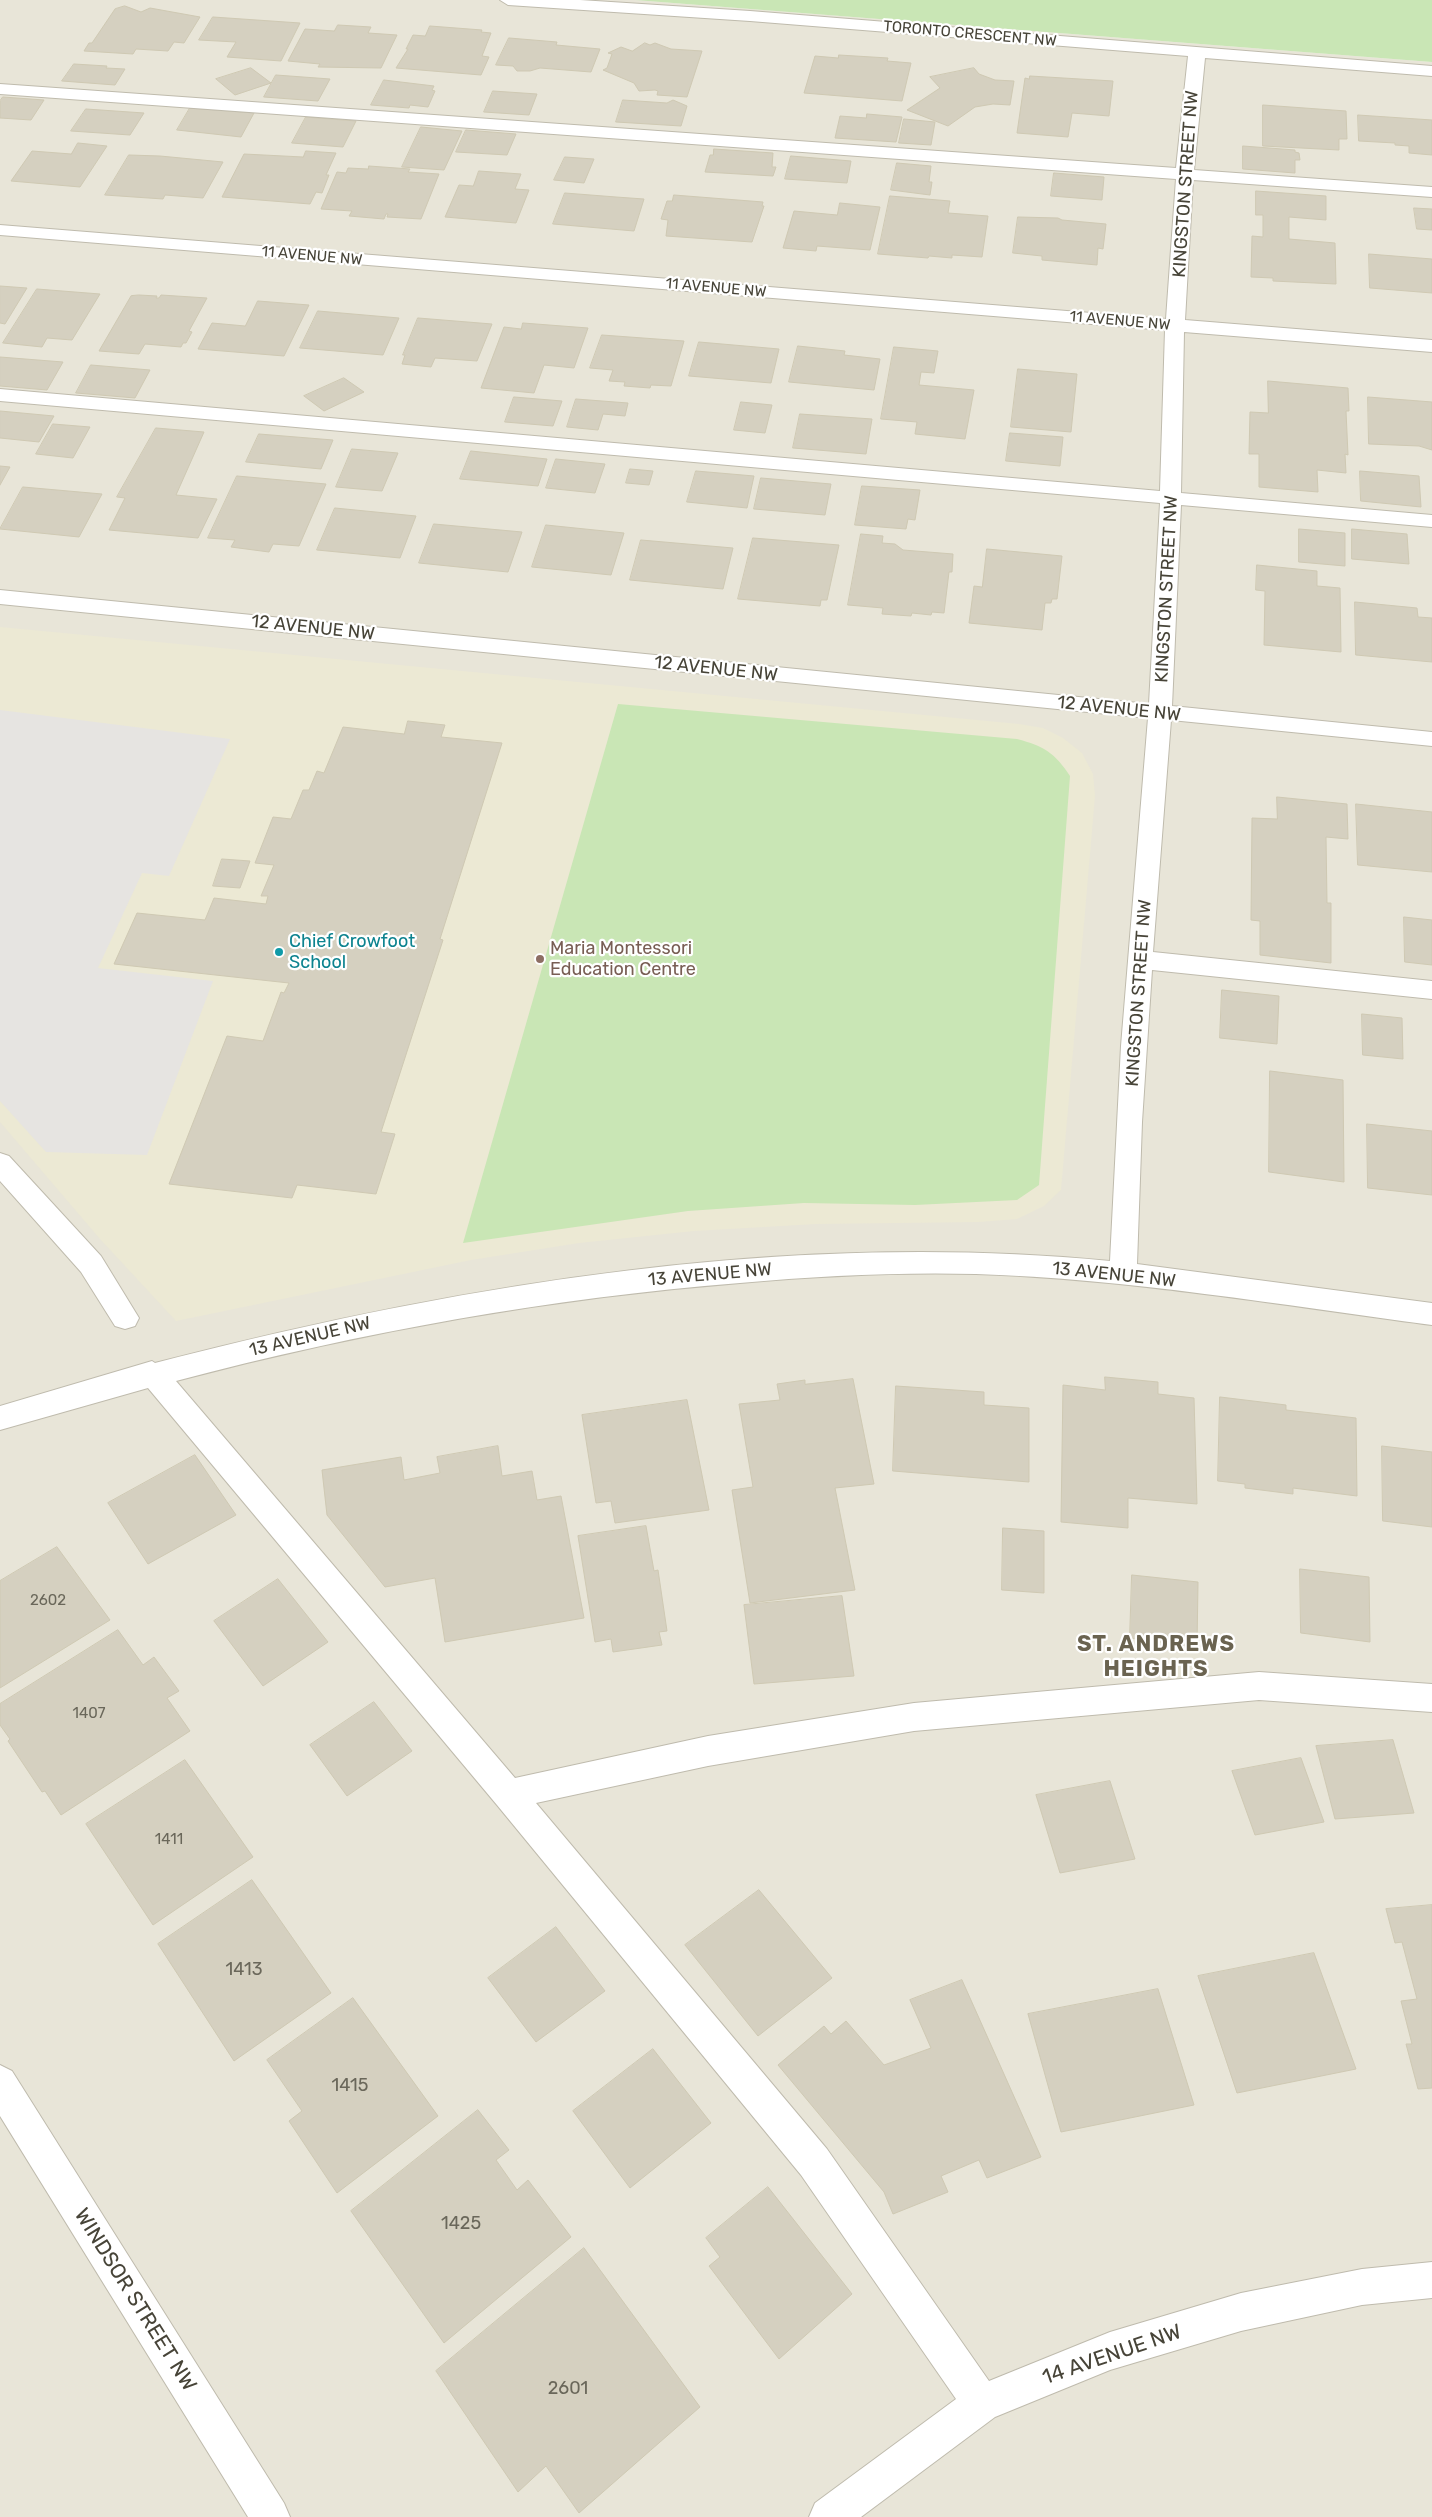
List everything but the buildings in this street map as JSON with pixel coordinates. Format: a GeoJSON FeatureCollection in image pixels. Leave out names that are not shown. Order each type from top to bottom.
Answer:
{"type":"FeatureCollection","features":[{"type":"Feature","properties":{"kind":"street","name":"TORONTO CRESCENT NW"},"geometry":{"type":"LineString","coordinates":[[508,0],[760,17],[1432,71]]}},
{"type":"Feature","properties":{"kind":"street","name":"KINGSTON STREET NW"},"geometry":{"type":"LineString","coordinates":[[1123,1274],[1124,1220],[1141,960],[1160,714],[1184,174],[1196,52]]}},
{"type":"Feature","properties":{"kind":"street"},"geometry":{"type":"LineString","coordinates":[[0,89],[1432,192]]}},
{"type":"Feature","properties":{"kind":"street","name":"11 AVENUE NW"},"geometry":{"type":"LineString","coordinates":[[0,230],[1432,346]]}},
{"type":"Feature","properties":{"kind":"street"},"geometry":{"type":"LineString","coordinates":[[0,395],[1432,520]]}},
{"type":"Feature","properties":{"kind":"street","name":"12 AVENUE NW"},"geometry":{"type":"LineString","coordinates":[[0,597],[1160,714],[1432,739]]}},
{"type":"Feature","properties":{"kind":"street"},"geometry":{"type":"LineString","coordinates":[[1141,960],[1432,990]]}},
{"type":"Feature","properties":{"kind":"street"},"geometry":{"type":"LineString","coordinates":[[0,1163],[91,1264],[125,1318]]}},
{"type":"Feature","properties":{"kind":"street","name":"13 AVENUE NW"},"geometry":{"type":"LineString","coordinates":[[0,1418],[152,1373],[424,1312],[569,1289],[721,1271],[912,1263],[1055,1268],[1123,1274],[1432,1314]]}},
{"type":"Feature","properties":{"kind":"street"},"geometry":{"type":"LineString","coordinates":[[152,1373],[508,1794],[814,2162],[982,2403]]}},
{"type":"Feature","properties":{"kind":"street"},"geometry":{"type":"LineString","coordinates":[[508,1794],[708,1751],[914,1718],[1258,1686],[1432,1698]]}},
{"type":"Feature","properties":{"kind":"street","name":"WINDSOR STREET NW"},"geometry":{"type":"LineString","coordinates":[[0,2083],[270,2517]]}},
{"type":"Feature","properties":{"kind":"street","name":"14 AVENUE NW"},"geometry":{"type":"LineString","coordinates":[[830,2517],[982,2403],[1110,2351],[1241,2312],[1362,2287],[1432,2280]]}},
{"type":"Feature","properties":{"kind":"shaded area"},"geometry":{"type":"Polygon","coordinates":[[[0,0],[635,0],[1432,62],[1432,2517],[0,2517],[0,0]]]}},
{"type":"Feature","properties":{"kind":"shaded area","name":"Maria Montessori Education Centre"},"geometry":{"type":"Polygon","coordinates":[[[0,627],[1019,724],[1043,728],[1063,738],[1082,753],[1093,774],[1095,796],[1061,1190],[1044,1206],[1017,1219],[979,1222],[816,1224],[694,1231],[579,1243],[471,1260],[176,1321],[100,1239],[0,1122],[0,627]]]}},
{"type":"Feature","properties":{"kind":"shaded area"},"geometry":{"type":"Polygon","coordinates":[[[0,710],[230,739],[169,876],[142,873],[98,968],[213,981],[147,1155],[46,1152],[0,1101],[0,710]]]}},
{"type":"Feature","properties":{"kind":"green space"},"geometry":{"type":"Polygon","coordinates":[[[635,0],[1432,0],[1432,62],[635,0]]]}},
{"type":"Feature","properties":{"kind":"green space"},"geometry":{"type":"Polygon","coordinates":[[[618,704],[1017,739],[1035,744],[1048,751],[1059,761],[1070,776],[1039,1185],[1017,1200],[915,1205],[804,1203],[688,1211],[463,1243],[618,704]]]}},
{"type":"Feature","properties":{"kind":"place","name":"Chief Crowfoot School"},"geometry":{"type":"Point","coordinates":[279,952]}},
{"type":"Feature","properties":{"kind":"place","name":"Maria Montessori Education Centre"},"geometry":{"type":"Point","coordinates":[540,959]}},
{"type":"Feature","properties":{"kind":"district","name":"ST. ANDREWS HEIGHTS"},"geometry":{"type":"Point","coordinates":[1156,1658]}}]}
